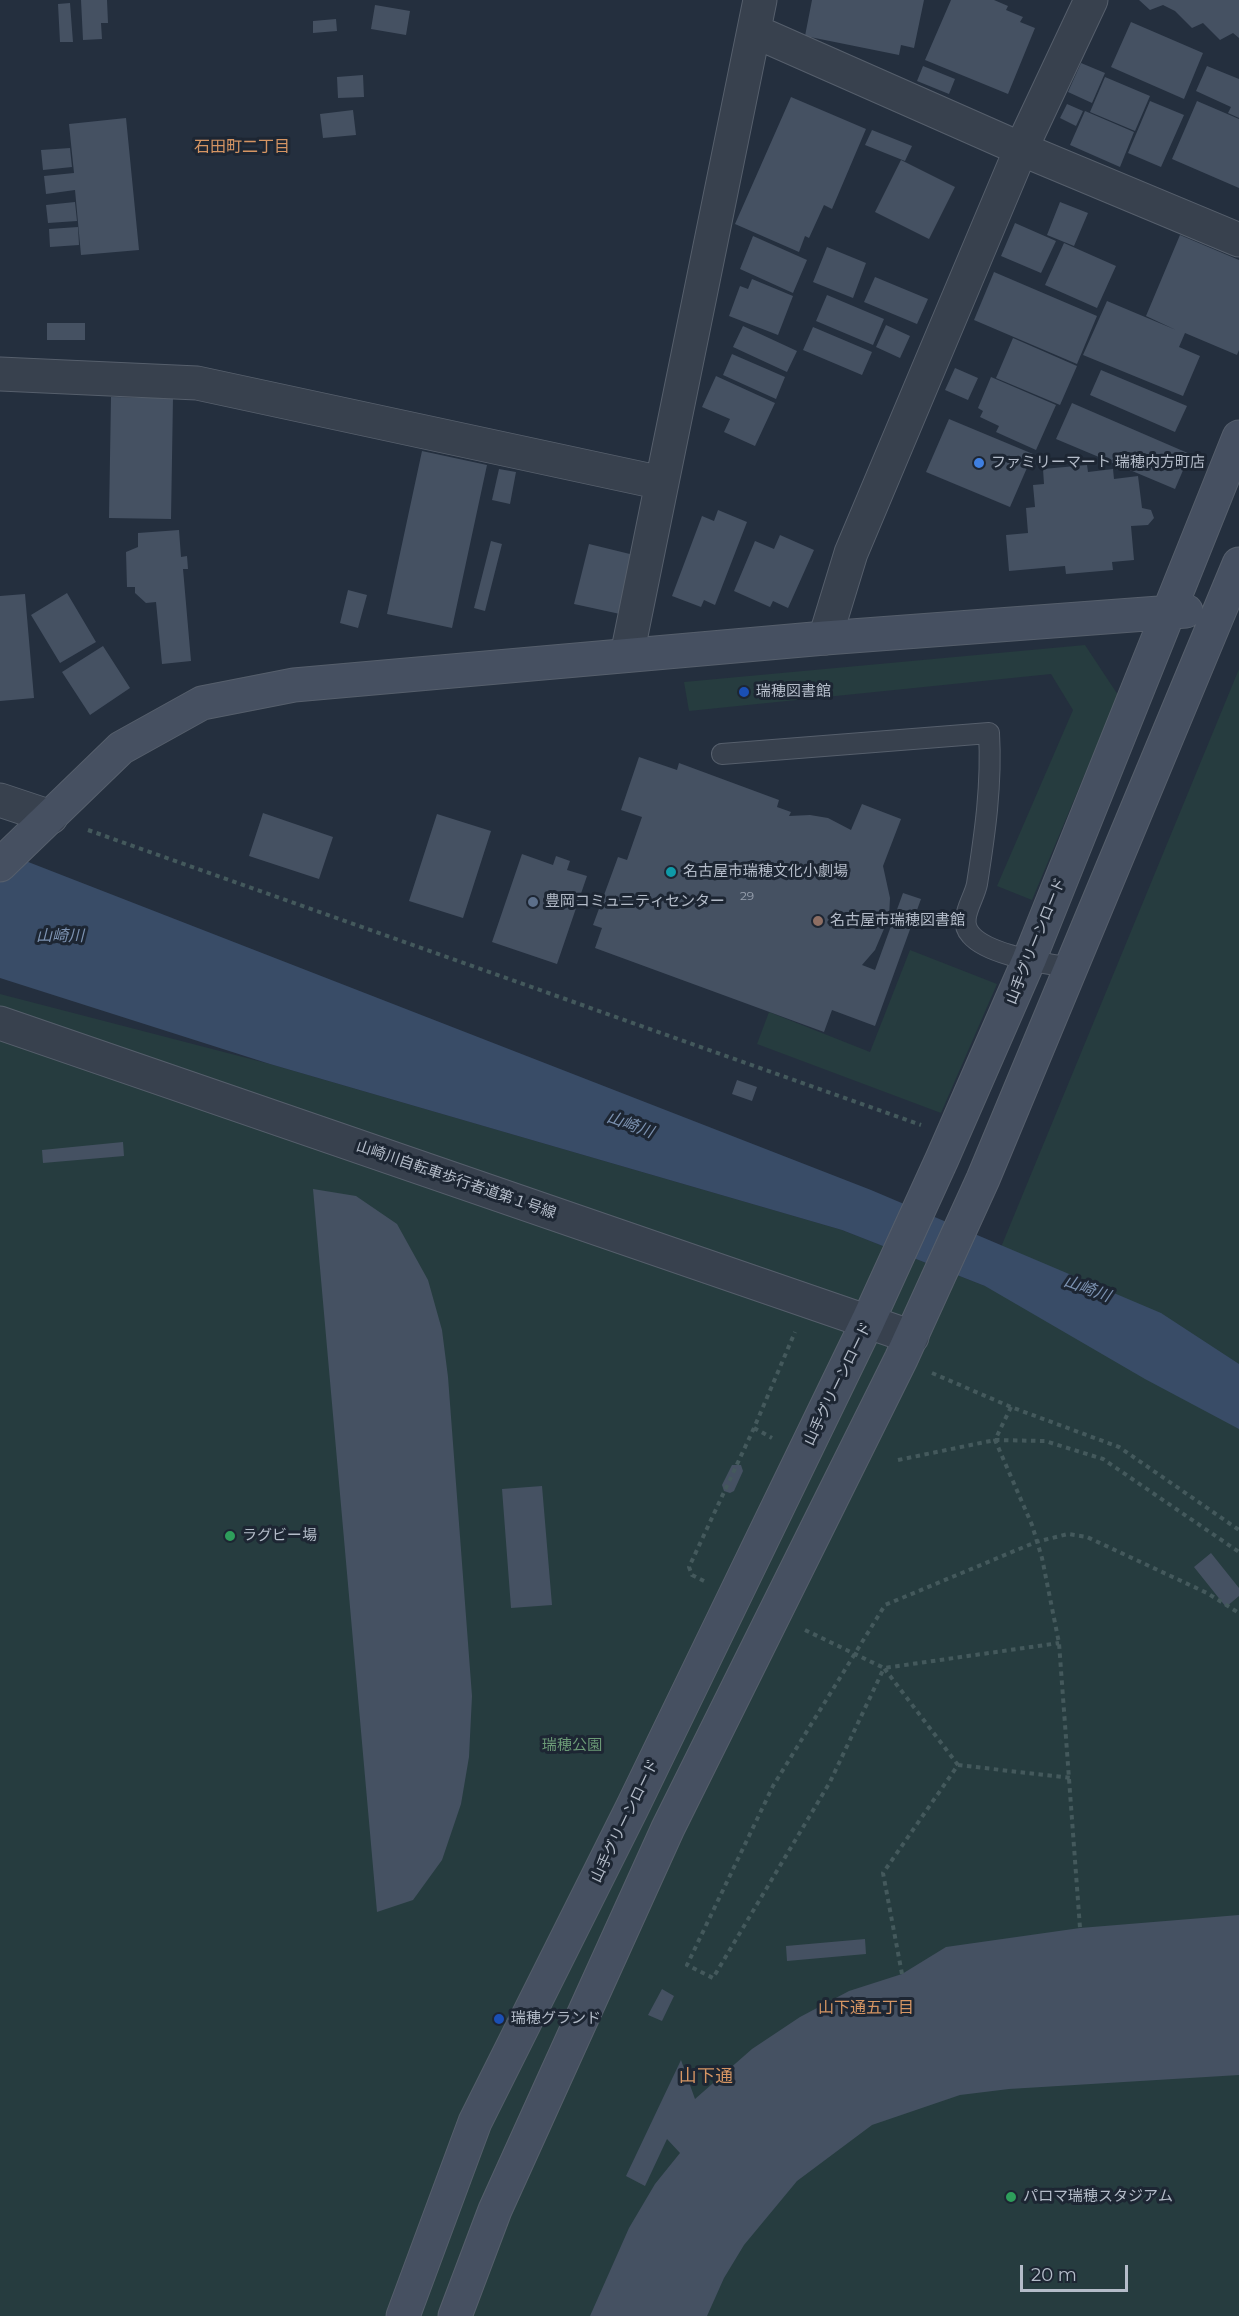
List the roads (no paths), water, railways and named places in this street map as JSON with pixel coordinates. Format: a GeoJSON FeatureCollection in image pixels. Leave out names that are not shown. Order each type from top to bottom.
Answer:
{"type":"FeatureCollection","features":[{"type":"Feature","properties":{"kind":"street"},"geometry":{"type":"LineString","coordinates":[[627,655],[760,0]]}},
{"type":"Feature","properties":{"kind":"street"},"geometry":{"type":"LineString","coordinates":[[825,638],[851,553],[1021,149],[1091,0]]}},
{"type":"Feature","properties":{"kind":"street"},"geometry":{"type":"LineString","coordinates":[[754,32],[1021,149],[1239,240]]}},
{"type":"Feature","properties":{"kind":"street"},"geometry":{"type":"LineString","coordinates":[[0,374],[196,383],[662,483]]}},
{"type":"Feature","properties":{"kind":"street","name":"山手グリーンロード"},"geometry":{"type":"LineString","coordinates":[[403,2316],[475,2122],[872,1313],[947,1148],[1029,960],[1239,437]]}},
{"type":"Feature","properties":{"kind":"street"},"geometry":{"type":"LineString","coordinates":[[455,2316],[495,2210],[668,1828],[911,1338],[983,1179],[1070,968],[1230,605],[1239,564]]}},
{"type":"Feature","properties":{"kind":"street"},"geometry":{"type":"LineString","coordinates":[[0,865],[122,748],[202,703],[294,685],[825,638],[1167,614],[1230,605]]}},
{"type":"Feature","properties":{"kind":"street"},"geometry":{"type":"LineString","coordinates":[[0,800],[42,826]]}},
{"type":"Feature","properties":{"kind":"street","name":"山崎川自転車歩行者道第１号線"},"geometry":{"type":"LineString","coordinates":[[0,1023],[808,1300],[872,1313],[911,1338]]}},
{"type":"Feature","properties":{"kind":"lane"},"geometry":{"type":"LineString","coordinates":[[722,754],[989,733],[991,775],[976,887],[967,912],[966,927],[972,937],[991,948],[1029,960],[1070,968]]}},
{"type":"Feature","properties":{"kind":"water","name":"山崎川"},"geometry":{"type":"Polygon","coordinates":[[[0,851],[871,1190],[1161,1313],[1239,1364],[1239,1429],[1145,1379],[985,1286],[842,1230],[270,1064],[0,978],[0,851]]]}},
{"type":"Feature","properties":{"kind":"place","name":"ファミリーマート 瑞穂内方町店"},"geometry":{"type":"Point","coordinates":[979,463]}},
{"type":"Feature","properties":{"kind":"place","name":"瑞穂図書館"},"geometry":{"type":"Point","coordinates":[744,692]}},
{"type":"Feature","properties":{"kind":"place","name":"名古屋市瑞穂文化小劇場"},"geometry":{"type":"Point","coordinates":[671,872]}},
{"type":"Feature","properties":{"kind":"place","name":"豊岡コミュニティセンター"},"geometry":{"type":"Point","coordinates":[533,902]}},
{"type":"Feature","properties":{"kind":"place","name":"名古屋市瑞穂図書館"},"geometry":{"type":"Point","coordinates":[818,921]}},
{"type":"Feature","properties":{"kind":"place","name":"ラグビー場"},"geometry":{"type":"Point","coordinates":[230,1536]}},
{"type":"Feature","properties":{"kind":"place","name":"瑞穂グランド"},"geometry":{"type":"Point","coordinates":[499,2019]}},
{"type":"Feature","properties":{"kind":"place","name":"パロマ瑞穂スタジアム"},"geometry":{"type":"Point","coordinates":[1011,2197]}},
{"type":"Feature","properties":{"kind":"district","name":"石田町二丁目"},"geometry":{"type":"Point","coordinates":[242,147]}},
{"type":"Feature","properties":{"kind":"district","name":"山下通五丁目"},"geometry":{"type":"Point","coordinates":[866,2008]}},
{"type":"Feature","properties":{"kind":"district","name":"山下通"},"geometry":{"type":"Point","coordinates":[706,2077]}},
{"type":"Feature","properties":{"kind":"park label","name":"瑞穂公園"},"geometry":{"type":"Point","coordinates":[572,1746]}}]}
